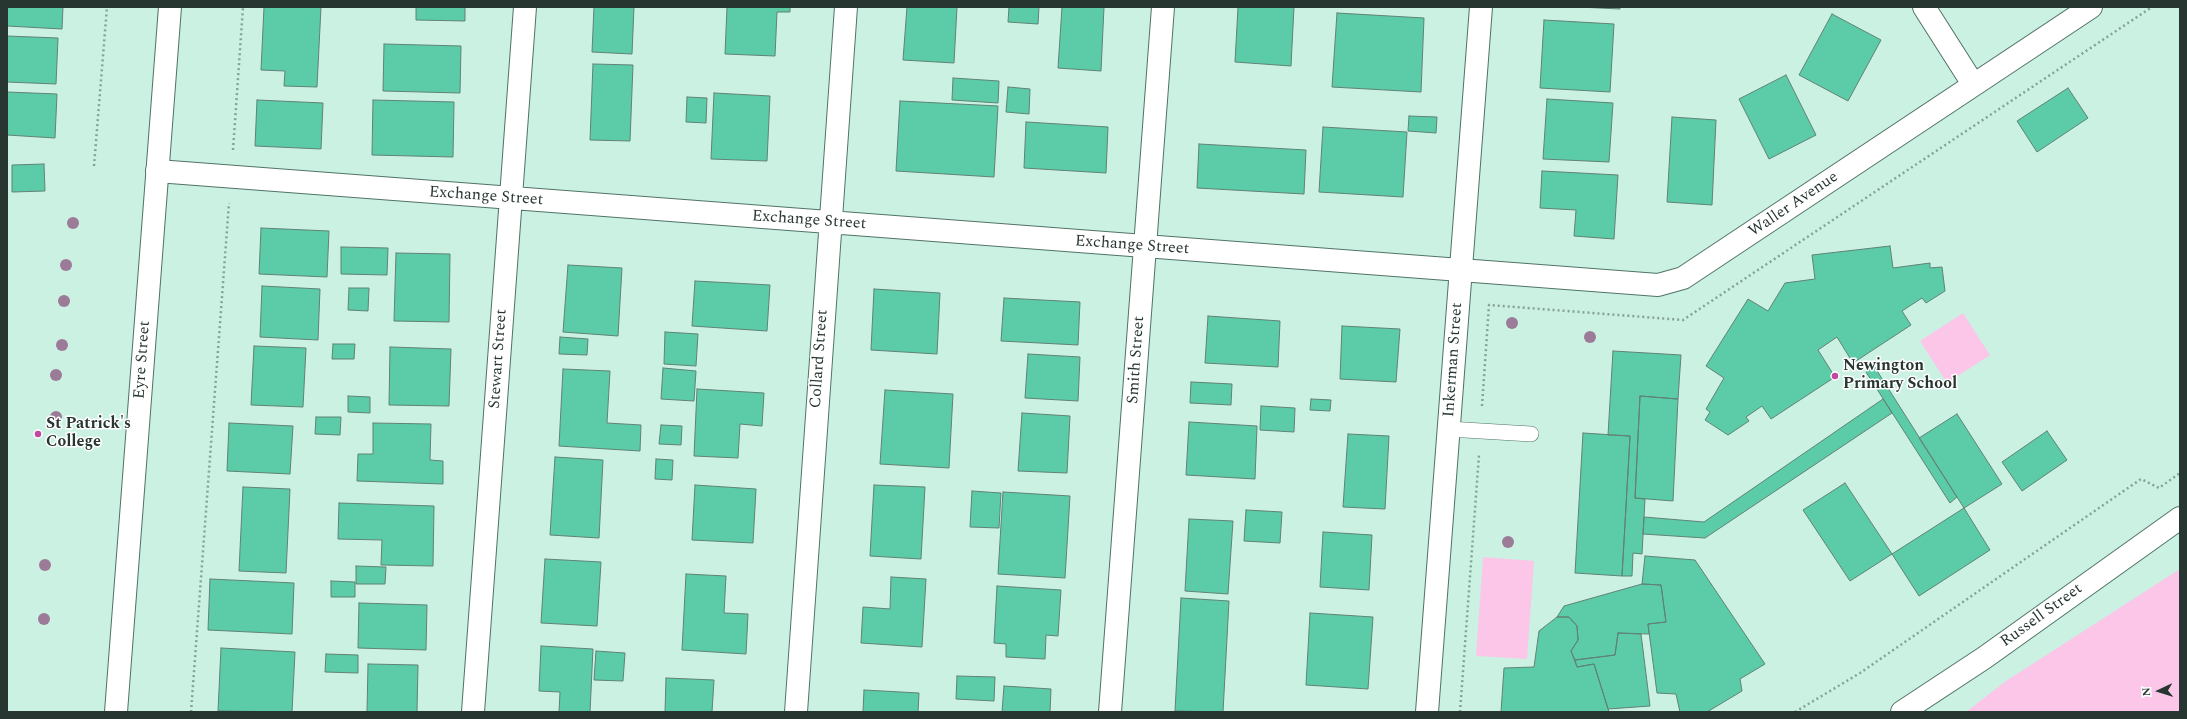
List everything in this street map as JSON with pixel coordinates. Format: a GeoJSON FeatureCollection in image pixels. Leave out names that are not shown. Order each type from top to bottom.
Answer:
{"type":"FeatureCollection","features":[{"type":"Feature","properties":{"kind":"street","name":"Eyre Street"},"geometry":{"type":"LineString","coordinates":[[116,712],[170,7]]}},
{"type":"Feature","properties":{"kind":"street","name":"Stewart Street"},"geometry":{"type":"LineString","coordinates":[[473,712],[525,7]]}},
{"type":"Feature","properties":{"kind":"street","name":"Collard Street"},"geometry":{"type":"LineString","coordinates":[[796,712],[829,223],[846,7]]}},
{"type":"Feature","properties":{"kind":"street","name":"Smith Street"},"geometry":{"type":"LineString","coordinates":[[1110,712],[1163,7]]}},
{"type":"Feature","properties":{"kind":"street","name":"Inkerman Street"},"geometry":{"type":"LineString","coordinates":[[1427,712],[1481,7]]}},
{"type":"Feature","properties":{"kind":"street"},"geometry":{"type":"LineString","coordinates":[[1924,7],[1973,84]]}},
{"type":"Feature","properties":{"kind":"street","name":"Waller Avenue"},"geometry":{"type":"LineString","coordinates":[[1461,270],[1649,285],[1676,282],[2091,7]]}},
{"type":"Feature","properties":{"kind":"street","name":"Exchange Street"},"geometry":{"type":"LineString","coordinates":[[157,171],[1461,270]]}},
{"type":"Feature","properties":{"kind":"street","name":"Russell Street"},"geometry":{"type":"LineString","coordinates":[[1902,712],[1984,658],[2180,518]]}},
{"type":"Feature","properties":{"kind":"lane"},"geometry":{"type":"LineString","coordinates":[[1448,429],[1531,434]]}},
{"type":"Feature","properties":{"kind":"path"},"geometry":{"type":"LineString","coordinates":[[94,166],[107,7]]}},
{"type":"Feature","properties":{"kind":"path"},"geometry":{"type":"LineString","coordinates":[[191,712],[243,7]]}},
{"type":"Feature","properties":{"kind":"path"},"geometry":{"type":"LineString","coordinates":[[1995,112],[2152,7]]}},
{"type":"Feature","properties":{"kind":"path"},"geometry":{"type":"LineString","coordinates":[[1460,712],[1489,305]]}},
{"type":"Feature","properties":{"kind":"path"},"geometry":{"type":"LineString","coordinates":[[1795,712],[1860,673],[2141,479],[2159,488],[2180,473]]}},
{"type":"Feature","properties":{"kind":"shaded area"},"geometry":{"type":"Polygon","coordinates":[[[1963,313],[1990,355],[1947,383],[1920,341],[1963,313]]]}},
{"type":"Feature","properties":{"kind":"shaded area"},"geometry":{"type":"Polygon","coordinates":[[[1483,557],[1534,561],[1527,659],[1476,656],[1483,557]]]}},
{"type":"Feature","properties":{"kind":"shaded area"},"geometry":{"type":"Polygon","coordinates":[[[2180,569],[2180,712],[1966,712],[2006,681],[2180,569]]]}},
{"type":"Feature","properties":{"kind":"building"},"geometry":{"type":"Polygon","coordinates":[[[7,7],[63,7],[62,29],[7,26],[7,7]]]}},
{"type":"Feature","properties":{"kind":"building"},"geometry":{"type":"Polygon","coordinates":[[[264,7],[321,7],[317,87],[284,86],[285,71],[261,70],[264,7]]]}},
{"type":"Feature","properties":{"kind":"building"},"geometry":{"type":"Polygon","coordinates":[[[416,7],[465,7],[465,21],[416,20],[416,7]]]}},
{"type":"Feature","properties":{"kind":"building"},"geometry":{"type":"Polygon","coordinates":[[[594,7],[634,7],[632,54],[592,52],[594,7]]]}},
{"type":"Feature","properties":{"kind":"building"},"geometry":{"type":"Polygon","coordinates":[[[727,7],[790,7],[790,12],[777,12],[775,56],[725,54],[727,7]]]}},
{"type":"Feature","properties":{"kind":"building"},"geometry":{"type":"Polygon","coordinates":[[[907,7],[957,7],[954,63],[903,60],[907,7]]]}},
{"type":"Feature","properties":{"kind":"building"},"geometry":{"type":"Polygon","coordinates":[[[1009,7],[1039,7],[1038,24],[1008,22],[1009,7]]]}},
{"type":"Feature","properties":{"kind":"building"},"geometry":{"type":"Polygon","coordinates":[[[1062,7],[1104,7],[1101,71],[1058,68],[1062,7]]]}},
{"type":"Feature","properties":{"kind":"building"},"geometry":{"type":"Polygon","coordinates":[[[1238,7],[1294,7],[1291,66],[1235,62],[1238,7]]]}},
{"type":"Feature","properties":{"kind":"building"},"geometry":{"type":"Polygon","coordinates":[[[1579,7],[1620,7],[1620,9],[1579,7]]]}},
{"type":"Feature","properties":{"kind":"building"},"geometry":{"type":"Polygon","coordinates":[[[1337,13],[1424,18],[1421,92],[1332,87],[1337,13]]]}},
{"type":"Feature","properties":{"kind":"building"},"geometry":{"type":"Polygon","coordinates":[[[1832,14],[1881,40],[1848,101],[1799,75],[1832,14]]]}},
{"type":"Feature","properties":{"kind":"building"},"geometry":{"type":"Polygon","coordinates":[[[1544,20],[1614,24],[1610,92],[1540,88],[1544,20]]]}},
{"type":"Feature","properties":{"kind":"building"},"geometry":{"type":"Polygon","coordinates":[[[7,36],[58,38],[56,84],[7,82],[7,36]]]}},
{"type":"Feature","properties":{"kind":"building"},"geometry":{"type":"Polygon","coordinates":[[[384,44],[461,46],[460,93],[383,91],[384,44]]]}},
{"type":"Feature","properties":{"kind":"building"},"geometry":{"type":"Polygon","coordinates":[[[593,64],[633,65],[630,141],[590,140],[593,64]]]}},
{"type":"Feature","properties":{"kind":"building"},"geometry":{"type":"Polygon","coordinates":[[[1786,75],[1816,135],[1769,159],[1739,99],[1786,75]]]}},
{"type":"Feature","properties":{"kind":"building"},"geometry":{"type":"Polygon","coordinates":[[[953,78],[999,81],[998,103],[952,100],[953,78]]]}},
{"type":"Feature","properties":{"kind":"building"},"geometry":{"type":"Polygon","coordinates":[[[1008,87],[1030,89],[1029,114],[1006,112],[1008,87]]]}},
{"type":"Feature","properties":{"kind":"building"},"geometry":{"type":"Polygon","coordinates":[[[2068,88],[2088,118],[2037,152],[2017,121],[2068,88]]]}},
{"type":"Feature","properties":{"kind":"building"},"geometry":{"type":"Polygon","coordinates":[[[7,92],[57,94],[55,138],[7,135],[7,92]]]}},
{"type":"Feature","properties":{"kind":"building"},"geometry":{"type":"Polygon","coordinates":[[[714,93],[770,96],[767,161],[711,159],[714,93]]]}},
{"type":"Feature","properties":{"kind":"building"},"geometry":{"type":"Polygon","coordinates":[[[687,97],[707,98],[706,123],[686,122],[687,97]]]}},
{"type":"Feature","properties":{"kind":"building"},"geometry":{"type":"Polygon","coordinates":[[[1547,99],[1613,103],[1609,162],[1543,159],[1547,99]]]}},
{"type":"Feature","properties":{"kind":"building"},"geometry":{"type":"Polygon","coordinates":[[[257,100],[323,103],[321,149],[255,146],[257,100]]]}},
{"type":"Feature","properties":{"kind":"building"},"geometry":{"type":"Polygon","coordinates":[[[373,100],[454,102],[453,157],[372,155],[373,100]]]}},
{"type":"Feature","properties":{"kind":"building"},"geometry":{"type":"Polygon","coordinates":[[[900,101],[998,106],[994,177],[896,171],[900,101]]]}},
{"type":"Feature","properties":{"kind":"building"},"geometry":{"type":"Polygon","coordinates":[[[1409,116],[1437,117],[1436,133],[1408,131],[1409,116]]]}},
{"type":"Feature","properties":{"kind":"building"},"geometry":{"type":"Polygon","coordinates":[[[1672,117],[1716,120],[1712,205],[1667,202],[1672,117]]]}},
{"type":"Feature","properties":{"kind":"building"},"geometry":{"type":"Polygon","coordinates":[[[1026,122],[1108,127],[1106,173],[1024,168],[1026,122]]]}},
{"type":"Feature","properties":{"kind":"building"},"geometry":{"type":"Polygon","coordinates":[[[1323,127],[1407,132],[1403,197],[1319,192],[1323,127]]]}},
{"type":"Feature","properties":{"kind":"building"},"geometry":{"type":"Polygon","coordinates":[[[1199,144],[1306,150],[1304,194],[1197,188],[1199,144]]]}},
{"type":"Feature","properties":{"kind":"building"},"geometry":{"type":"Polygon","coordinates":[[[44,164],[45,191],[12,192],[12,165],[44,164]]]}},
{"type":"Feature","properties":{"kind":"building"},"geometry":{"type":"Polygon","coordinates":[[[1542,171],[1618,175],[1614,239],[1574,236],[1576,210],[1540,208],[1542,171]]]}},
{"type":"Feature","properties":{"kind":"building"},"geometry":{"type":"Polygon","coordinates":[[[261,228],[329,231],[327,277],[259,274],[261,228]]]}},
{"type":"Feature","properties":{"kind":"building"},"geometry":{"type":"Polygon","coordinates":[[[1890,246],[1893,268],[1930,263],[1930,268],[1942,267],[1945,291],[1926,303],[1922,298],[1902,311],[1911,325],[1853,363],[1837,337],[1818,350],[1835,377],[1771,419],[1762,406],[1746,417],[1749,421],[1728,435],[1705,420],[1710,412],[1706,409],[1724,378],[1706,366],[1748,299],[1768,311],[1785,283],[1815,279],[1812,255],[1890,246]]]}},
{"type":"Feature","properties":{"kind":"building"},"geometry":{"type":"Polygon","coordinates":[[[341,247],[388,248],[387,275],[341,274],[341,247]]]}},
{"type":"Feature","properties":{"kind":"building"},"geometry":{"type":"Polygon","coordinates":[[[396,253],[450,254],[449,322],[394,321],[396,253]]]}},
{"type":"Feature","properties":{"kind":"building"},"geometry":{"type":"Polygon","coordinates":[[[568,265],[622,268],[618,336],[563,332],[568,265]]]}},
{"type":"Feature","properties":{"kind":"building"},"geometry":{"type":"Polygon","coordinates":[[[695,281],[770,285],[767,331],[692,326],[695,281]]]}},
{"type":"Feature","properties":{"kind":"building"},"geometry":{"type":"Polygon","coordinates":[[[262,286],[320,289],[318,340],[260,337],[262,286]]]}},
{"type":"Feature","properties":{"kind":"building"},"geometry":{"type":"Polygon","coordinates":[[[349,288],[369,288],[368,311],[348,310],[349,288]]]}},
{"type":"Feature","properties":{"kind":"building"},"geometry":{"type":"Polygon","coordinates":[[[874,289],[940,293],[937,354],[871,350],[874,289]]]}},
{"type":"Feature","properties":{"kind":"building"},"geometry":{"type":"Polygon","coordinates":[[[1004,298],[1080,302],[1078,345],[1001,341],[1004,298]]]}},
{"type":"Feature","properties":{"kind":"building"},"geometry":{"type":"Polygon","coordinates":[[[1208,316],[1280,321],[1278,367],[1205,363],[1208,316]]]}},
{"type":"Feature","properties":{"kind":"building"},"geometry":{"type":"Polygon","coordinates":[[[1342,326],[1400,329],[1396,382],[1340,379],[1342,326]]]}},
{"type":"Feature","properties":{"kind":"building"},"geometry":{"type":"Polygon","coordinates":[[[665,332],[698,334],[696,366],[664,364],[665,332]]]}},
{"type":"Feature","properties":{"kind":"building"},"geometry":{"type":"Polygon","coordinates":[[[560,337],[588,339],[587,355],[559,354],[560,337]]]}},
{"type":"Feature","properties":{"kind":"building"},"geometry":{"type":"Polygon","coordinates":[[[333,344],[355,344],[354,359],[332,359],[333,344]]]}},
{"type":"Feature","properties":{"kind":"building"},"geometry":{"type":"Polygon","coordinates":[[[254,346],[306,348],[303,407],[251,405],[254,346]]]}},
{"type":"Feature","properties":{"kind":"building"},"geometry":{"type":"Polygon","coordinates":[[[390,347],[451,349],[449,406],[389,405],[390,347]]]}},
{"type":"Feature","properties":{"kind":"building"},"geometry":{"type":"Polygon","coordinates":[[[1613,351],[1681,355],[1678,399],[1640,396],[1635,498],[1645,499],[1642,554],[1633,553],[1632,576],[1622,576],[1630,436],[1608,435],[1613,351]]]}},
{"type":"Feature","properties":{"kind":"building"},"geometry":{"type":"Polygon","coordinates":[[[1028,354],[1080,357],[1078,401],[1025,398],[1028,354]]]}},
{"type":"Feature","properties":{"kind":"building"},"geometry":{"type":"Polygon","coordinates":[[[1874,366],[1957,497],[1950,503],[1866,372],[1874,366]]]}},
{"type":"Feature","properties":{"kind":"building"},"geometry":{"type":"Polygon","coordinates":[[[663,368],[696,371],[694,401],[661,399],[663,368]]]}},
{"type":"Feature","properties":{"kind":"building"},"geometry":{"type":"Polygon","coordinates":[[[563,369],[610,371],[607,423],[641,425],[640,451],[559,446],[563,369]]]}},
{"type":"Feature","properties":{"kind":"building"},"geometry":{"type":"Polygon","coordinates":[[[1191,382],[1232,384],[1231,405],[1190,403],[1191,382]]]}},
{"type":"Feature","properties":{"kind":"building"},"geometry":{"type":"Polygon","coordinates":[[[697,389],[764,393],[762,426],[740,424],[738,458],[694,456],[697,389]]]}},
{"type":"Feature","properties":{"kind":"building"},"geometry":{"type":"Polygon","coordinates":[[[885,390],[953,394],[949,468],[880,464],[885,390]]]}},
{"type":"Feature","properties":{"kind":"building"},"geometry":{"type":"Polygon","coordinates":[[[348,396],[370,397],[370,413],[348,412],[348,396]]]}},
{"type":"Feature","properties":{"kind":"building"},"geometry":{"type":"Polygon","coordinates":[[[1640,396],[1678,399],[1673,501],[1635,498],[1640,396]]]}},
{"type":"Feature","properties":{"kind":"building"},"geometry":{"type":"Polygon","coordinates":[[[1311,399],[1331,400],[1330,411],[1310,410],[1311,399]]]}},
{"type":"Feature","properties":{"kind":"building"},"geometry":{"type":"Polygon","coordinates":[[[1883,399],[1892,413],[1705,538],[1643,534],[1644,517],[1704,522],[1883,399]]]}},
{"type":"Feature","properties":{"kind":"building"},"geometry":{"type":"Polygon","coordinates":[[[1261,406],[1295,408],[1294,432],[1260,430],[1261,406]]]}},
{"type":"Feature","properties":{"kind":"building"},"geometry":{"type":"Polygon","coordinates":[[[1022,413],[1070,416],[1067,473],[1018,471],[1022,413]]]}},
{"type":"Feature","properties":{"kind":"building"},"geometry":{"type":"Polygon","coordinates":[[[1957,414],[2002,484],[1964,508],[1919,438],[1957,414]]]}},
{"type":"Feature","properties":{"kind":"building"},"geometry":{"type":"Polygon","coordinates":[[[316,417],[341,417],[340,435],[315,434],[316,417]]]}},
{"type":"Feature","properties":{"kind":"building"},"geometry":{"type":"Polygon","coordinates":[[[1189,422],[1257,426],[1255,479],[1186,475],[1189,422]]]}},
{"type":"Feature","properties":{"kind":"building"},"geometry":{"type":"Polygon","coordinates":[[[229,423],[293,426],[290,474],[227,471],[229,423]]]}},
{"type":"Feature","properties":{"kind":"building"},"geometry":{"type":"Polygon","coordinates":[[[373,423],[431,424],[430,460],[443,461],[443,484],[357,481],[358,454],[373,454],[373,423]]]}},
{"type":"Feature","properties":{"kind":"building"},"geometry":{"type":"Polygon","coordinates":[[[661,425],[682,426],[681,445],[659,444],[661,425]]]}},
{"type":"Feature","properties":{"kind":"building"},"geometry":{"type":"Polygon","coordinates":[[[2047,431],[2067,460],[2022,491],[2002,462],[2047,431]]]}},
{"type":"Feature","properties":{"kind":"building"},"geometry":{"type":"Polygon","coordinates":[[[1583,433],[1630,436],[1622,576],[1575,573],[1583,433]]]}},
{"type":"Feature","properties":{"kind":"building"},"geometry":{"type":"Polygon","coordinates":[[[1348,434],[1389,436],[1385,509],[1343,507],[1348,434]]]}},
{"type":"Feature","properties":{"kind":"building"},"geometry":{"type":"Polygon","coordinates":[[[555,457],[603,460],[599,538],[550,535],[555,457]]]}},
{"type":"Feature","properties":{"kind":"building"},"geometry":{"type":"Polygon","coordinates":[[[656,459],[673,460],[672,480],[655,479],[656,459]]]}},
{"type":"Feature","properties":{"kind":"building"},"geometry":{"type":"Polygon","coordinates":[[[1845,483],[1892,554],[1850,581],[1803,510],[1845,483]]]}},
{"type":"Feature","properties":{"kind":"building"},"geometry":{"type":"Polygon","coordinates":[[[695,485],[756,489],[753,543],[692,540],[695,485]]]}},
{"type":"Feature","properties":{"kind":"building"},"geometry":{"type":"Polygon","coordinates":[[[874,485],[925,487],[921,559],[870,556],[874,485]]]}},
{"type":"Feature","properties":{"kind":"building"},"geometry":{"type":"Polygon","coordinates":[[[243,487],[290,489],[286,573],[239,571],[243,487]]]}},
{"type":"Feature","properties":{"kind":"building"},"geometry":{"type":"Polygon","coordinates":[[[972,491],[1001,493],[999,528],[970,527],[972,491]]]}},
{"type":"Feature","properties":{"kind":"building"},"geometry":{"type":"Polygon","coordinates":[[[1003,492],[1070,496],[1065,578],[998,574],[1003,492]]]}},
{"type":"Feature","properties":{"kind":"building"},"geometry":{"type":"Polygon","coordinates":[[[339,503],[434,506],[433,566],[381,565],[382,540],[338,539],[339,503]]]}},
{"type":"Feature","properties":{"kind":"building"},"geometry":{"type":"Polygon","coordinates":[[[1964,508],[1990,550],[1919,596],[1892,554],[1964,508]]]}},
{"type":"Feature","properties":{"kind":"building"},"geometry":{"type":"Polygon","coordinates":[[[1246,510],[1282,512],[1280,543],[1244,541],[1246,510]]]}},
{"type":"Feature","properties":{"kind":"building"},"geometry":{"type":"Polygon","coordinates":[[[1189,519],[1233,521],[1228,594],[1185,591],[1189,519]]]}},
{"type":"Feature","properties":{"kind":"building"},"geometry":{"type":"Polygon","coordinates":[[[1323,532],[1372,535],[1369,590],[1320,587],[1323,532]]]}},
{"type":"Feature","properties":{"kind":"building"},"geometry":{"type":"Polygon","coordinates":[[[1645,556],[1695,560],[1765,664],[1740,679],[1742,691],[1707,712],[1680,712],[1676,694],[1657,693],[1648,624],[1666,622],[1661,585],[1642,584],[1645,556]]]}},
{"type":"Feature","properties":{"kind":"building"},"geometry":{"type":"Polygon","coordinates":[[[545,559],[601,562],[597,626],[541,623],[545,559]]]}},
{"type":"Feature","properties":{"kind":"building"},"geometry":{"type":"Polygon","coordinates":[[[356,566],[386,567],[385,584],[356,584],[356,566]]]}},
{"type":"Feature","properties":{"kind":"building"},"geometry":{"type":"Polygon","coordinates":[[[686,574],[726,576],[724,613],[748,614],[746,654],[682,650],[686,574]]]}},
{"type":"Feature","properties":{"kind":"building"},"geometry":{"type":"Polygon","coordinates":[[[891,577],[926,579],[922,647],[861,643],[863,607],[890,609],[891,577]]]}},
{"type":"Feature","properties":{"kind":"building"},"geometry":{"type":"Polygon","coordinates":[[[210,579],[294,583],[292,634],[208,630],[210,579]]]}},
{"type":"Feature","properties":{"kind":"building"},"geometry":{"type":"Polygon","coordinates":[[[331,581],[355,582],[355,597],[331,597],[331,581]]]}},
{"type":"Feature","properties":{"kind":"building"},"geometry":{"type":"Polygon","coordinates":[[[1642,584],[1661,585],[1666,622],[1648,624],[1649,634],[1618,633],[1615,655],[1575,660],[1571,651],[1578,640],[1577,626],[1569,617],[1557,617],[1564,606],[1642,584]]]}},
{"type":"Feature","properties":{"kind":"building"},"geometry":{"type":"Polygon","coordinates":[[[997,586],[1061,590],[1058,636],[1046,635],[1045,659],[1006,657],[1006,644],[994,643],[997,586]]]}},
{"type":"Feature","properties":{"kind":"building"},"geometry":{"type":"Polygon","coordinates":[[[1181,598],[1229,601],[1223,712],[1175,711],[1181,598]]]}},
{"type":"Feature","properties":{"kind":"building"},"geometry":{"type":"Polygon","coordinates":[[[359,603],[427,605],[426,650],[358,648],[359,603]]]}},
{"type":"Feature","properties":{"kind":"building"},"geometry":{"type":"Polygon","coordinates":[[[1310,613],[1373,617],[1368,689],[1306,685],[1310,613]]]}},
{"type":"Feature","properties":{"kind":"building"},"geometry":{"type":"Polygon","coordinates":[[[1557,617],[1569,617],[1577,626],[1578,640],[1571,651],[1577,667],[1594,664],[1609,712],[1501,712],[1504,668],[1534,667],[1539,631],[1557,617]]]}},
{"type":"Feature","properties":{"kind":"building"},"geometry":{"type":"Polygon","coordinates":[[[1618,633],[1641,634],[1650,706],[1608,709],[1594,664],[1577,667],[1575,660],[1615,655],[1618,633]]]}},
{"type":"Feature","properties":{"kind":"building"},"geometry":{"type":"Polygon","coordinates":[[[541,646],[593,649],[590,712],[559,712],[560,692],[539,691],[541,646]]]}},
{"type":"Feature","properties":{"kind":"building"},"geometry":{"type":"Polygon","coordinates":[[[221,648],[295,652],[292,712],[218,711],[221,648]]]}},
{"type":"Feature","properties":{"kind":"building"},"geometry":{"type":"Polygon","coordinates":[[[596,651],[625,653],[623,681],[594,680],[596,651]]]}},
{"type":"Feature","properties":{"kind":"building"},"geometry":{"type":"Polygon","coordinates":[[[326,654],[358,655],[358,673],[325,672],[326,654]]]}},
{"type":"Feature","properties":{"kind":"building"},"geometry":{"type":"Polygon","coordinates":[[[368,664],[418,665],[417,712],[367,712],[368,664]]]}},
{"type":"Feature","properties":{"kind":"building"},"geometry":{"type":"Polygon","coordinates":[[[957,676],[995,677],[994,701],[956,699],[957,676]]]}},
{"type":"Feature","properties":{"kind":"building"},"geometry":{"type":"Polygon","coordinates":[[[666,678],[714,680],[712,712],[665,712],[666,678]]]}},
{"type":"Feature","properties":{"kind":"building"},"geometry":{"type":"Polygon","coordinates":[[[1004,686],[1051,689],[1050,712],[1002,712],[1004,686]]]}},
{"type":"Feature","properties":{"kind":"building"},"geometry":{"type":"Polygon","coordinates":[[[864,690],[919,693],[918,712],[863,712],[864,690]]]}},
{"type":"Feature","properties":{"kind":"place","name":"Newington Primary School"},"geometry":{"type":"Point","coordinates":[1835,376]}},
{"type":"Feature","properties":{"kind":"place","name":"St Patrick's College"},"geometry":{"type":"Point","coordinates":[38,434]}}]}
